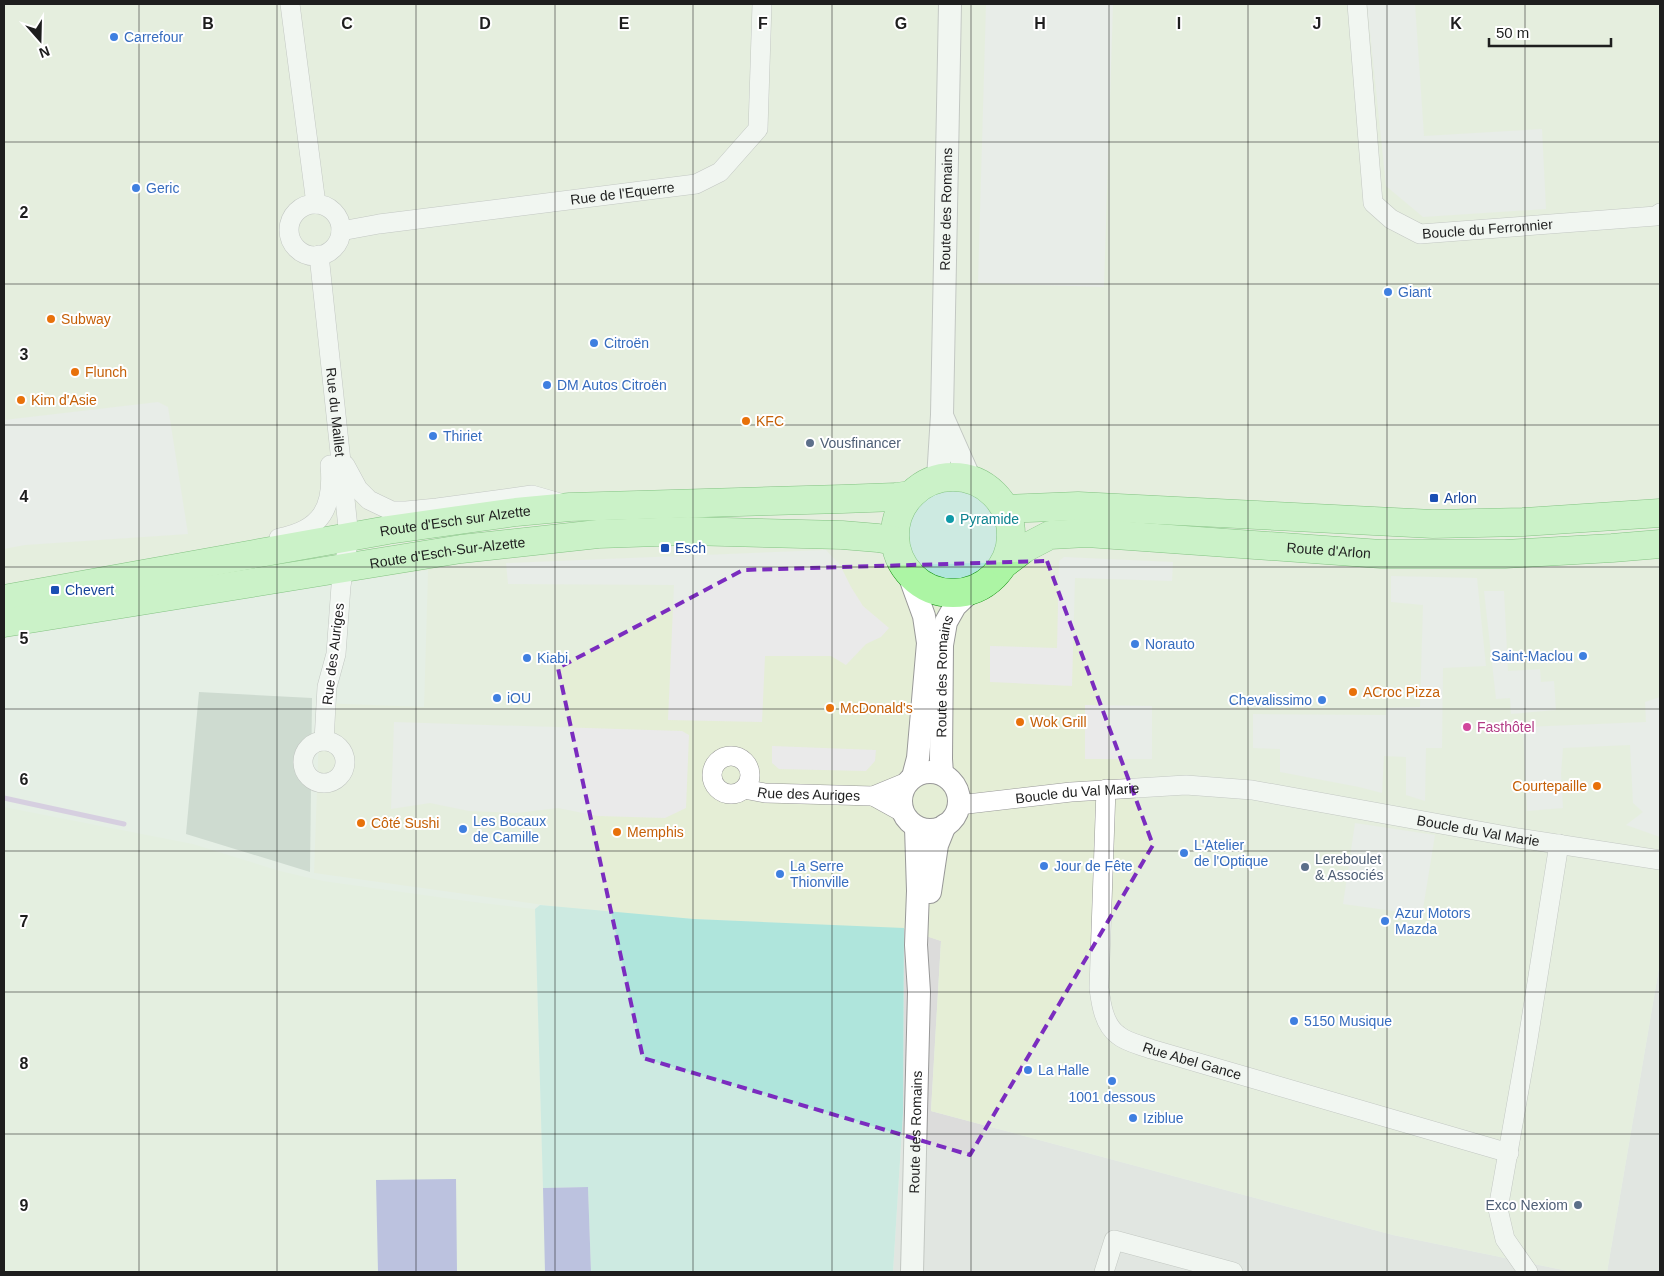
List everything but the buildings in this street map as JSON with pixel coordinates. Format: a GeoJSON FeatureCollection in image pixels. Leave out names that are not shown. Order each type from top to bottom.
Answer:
{"type":"FeatureCollection","features":[{"type":"Feature","properties":{"kind":"main road"},"geometry":{"type":"LineString","coordinates":[[954,476],[970,478],[991,490],[1006,509],[1012,527],[1011,546],[1004,564],[991,580],[972,590],[949,593],[927,587],[908,572],[900,558],[895,541],[896,525],[901,508],[911,495],[923,485],[938,479],[954,476]]}},
{"type":"Feature","properties":{"kind":"main road","name":"Route d'Esch sur Alzette"},"geometry":{"type":"LineString","coordinates":[[4,599],[349,537],[570,506],[842,499],[911,495]]}},
{"type":"Feature","properties":{"kind":"main road"},"geometry":{"type":"LineString","coordinates":[[1006,509],[1078,506],[1433,524],[1522,522],[1660,513]]}},
{"type":"Feature","properties":{"kind":"main road","name":"Route d'Esch-Sur-Alzette"},"geometry":{"type":"LineString","coordinates":[[4,623],[485,546],[598,534],[688,531],[842,535],[895,541]]}},
{"type":"Feature","properties":{"kind":"main road","name":"Route d'Arlon"},"geometry":{"type":"LineString","coordinates":[[1004,564],[1025,548],[1050,535],[1087,533],[1381,554],[1505,554],[1660,544]]}},
{"type":"Feature","properties":{"kind":"street"},"geometry":{"type":"LineString","coordinates":[[290,4],[316,204]]}},
{"type":"Feature","properties":{"kind":"street","name":"Rue de l'Equerre"},"geometry":{"type":"LineString","coordinates":[[341,231],[379,224],[696,184],[720,172],[758,129],[762,4]]}},
{"type":"Feature","properties":{"kind":"street","name":"Route des Romains"},"geometry":{"type":"LineString","coordinates":[[938,479],[942,414],[950,4]]}},
{"type":"Feature","properties":{"kind":"street","name":"Boucle du Ferronnier"},"geometry":{"type":"LineString","coordinates":[[1357,4],[1373,203],[1391,218],[1420,234],[1656,216],[1660,213]]}},
{"type":"Feature","properties":{"kind":"street"},"geometry":{"type":"LineString","coordinates":[[316,204],[332,209],[340,223],[341,231],[335,247],[328,252],[312,255],[299,249],[294,244],[290,231],[293,218],[297,212],[309,205],[316,204]]}},
{"type":"Feature","properties":{"kind":"street","name":"Rue du Maillet"},"geometry":{"type":"LineString","coordinates":[[319,255],[349,537],[344,568]]}},
{"type":"Feature","properties":{"kind":"street"},"geometry":{"type":"LineString","coordinates":[[170,569],[242,545],[300,533],[319,519],[329,502],[331,490],[328,442],[334,404]]}},
{"type":"Feature","properties":{"kind":"street","name":"Route des Romains"},"geometry":{"type":"LineString","coordinates":[[942,414],[970,478]]}},
{"type":"Feature","properties":{"kind":"street"},"geometry":{"type":"LineString","coordinates":[[340,456],[358,489],[369,500],[392,511],[437,508],[532,495],[570,506]]}},
{"type":"Feature","properties":{"kind":"street","name":"Rue des Auriges"},"geometry":{"type":"LineString","coordinates":[[324,741],[327,687],[336,654],[344,568]]}},
{"type":"Feature","properties":{"kind":"street","name":"Route des Romains"},"geometry":{"type":"LineString","coordinates":[[908,572],[924,616],[928,643],[918,758],[910,779],[902,791],[900,801],[909,819],[918,891],[916,945],[919,992],[912,1272]]}},
{"type":"Feature","properties":{"kind":"street","name":"Route des Romains"},"geometry":{"type":"LineString","coordinates":[[942,774],[942,645],[946,622],[955,606],[972,590]]}},
{"type":"Feature","properties":{"kind":"street"},"geometry":{"type":"LineString","coordinates":[[910,779],[922,772],[942,774],[955,786],[958,795],[958,805]]}},
{"type":"Feature","properties":{"kind":"street","name":"Rue des Auriges"},"geometry":{"type":"LineString","coordinates":[[744,789],[765,793],[873,796],[910,779]]}},
{"type":"Feature","properties":{"kind":"street","name":"Boucle du Val Marie"},"geometry":{"type":"LineString","coordinates":[[958,805],[1106,789],[1186,785],[1252,790],[1660,860]]}},
{"type":"Feature","properties":{"kind":"street","name":"Rue Abel Gance"},"geometry":{"type":"LineString","coordinates":[[1106,789],[1099,988],[1101,1005],[1109,1026],[1118,1036],[1150,1049],[1509,1152]]}},
{"type":"Feature","properties":{"kind":"street","name":"Rue des Auriges"},"geometry":{"type":"LineString","coordinates":[[873,796],[909,819]]}},
{"type":"Feature","properties":{"kind":"street","name":"Route des Romains"},"geometry":{"type":"LineString","coordinates":[[919,992],[927,940],[931,881],[937,845],[945,825],[952,820],[958,805]]}},
{"type":"Feature","properties":{"kind":"street"},"geometry":{"type":"LineString","coordinates":[[909,819],[926,830],[936,829],[945,825]]}},
{"type":"Feature","properties":{"kind":"street"},"geometry":{"type":"LineString","coordinates":[[1528,1272],[1505,1238],[1498,1209],[1559,844]]}},
{"type":"Feature","properties":{"kind":"street"},"geometry":{"type":"LineString","coordinates":[[1104,1272],[1114,1240],[1233,1272]]}},
{"type":"Feature","properties":{"kind":"highlighted area"},"geometry":{"type":"Polygon","coordinates":[[[1047,561],[1153,845],[970,1155],[643,1058],[558,668],[743,570],[1047,561]]]}},
{"type":"Feature","properties":{"kind":"shaded area"},"geometry":{"type":"Polygon","coordinates":[[[4,4],[1660,4],[1660,962],[1607,1272],[1573,1272],[1393,1235],[931,1111],[941,941],[904,929],[694,919],[565,908],[314,873],[320,703],[424,707],[428,570],[212,602],[4,638],[4,4]]]}},
{"type":"Feature","properties":{"kind":"shaded area"},"geometry":{"type":"Polygon","coordinates":[[[986,4],[1113,4],[1104,287],[978,283],[986,4]]]}},
{"type":"Feature","properties":{"kind":"shaded area"},"geometry":{"type":"Polygon","coordinates":[[[1367,4],[1415,4],[1424,136],[1542,129],[1546,209],[1423,217],[1386,186],[1367,4]]]}},
{"type":"Feature","properties":{"kind":"shaded area"},"geometry":{"type":"Polygon","coordinates":[[[158,402],[168,407],[188,534],[25,545],[4,549],[4,420],[158,402]]]}},
{"type":"Feature","properties":{"kind":"shaded area"},"geometry":{"type":"Polygon","coordinates":[[[951,487],[969,491],[985,501],[995,517],[999,535],[995,553],[985,569],[969,579],[951,583],[933,579],[917,569],[907,553],[903,535],[907,517],[917,501],[933,491],[951,487]]]}},
{"type":"Feature","properties":{"kind":"shaded area"},"geometry":{"type":"Polygon","coordinates":[[[826,550],[840,565],[863,606],[889,628],[881,637],[866,644],[846,665],[831,656],[765,656],[762,722],[668,720],[674,585],[508,584],[506,563],[826,550]]]}},
{"type":"Feature","properties":{"kind":"shaded area"},"geometry":{"type":"Polygon","coordinates":[[[1064,557],[1173,562],[1172,581],[1075,578],[1072,686],[990,682],[990,646],[1057,648],[1059,561],[1064,557]]]}},
{"type":"Feature","properties":{"kind":"shaded area"},"geometry":{"type":"Polygon","coordinates":[[[1391,576],[1477,578],[1486,666],[1443,668],[1442,748],[1426,748],[1425,801],[1406,795],[1406,757],[1384,756],[1382,793],[1280,772],[1280,749],[1253,748],[1253,714],[1386,715],[1386,708],[1420,707],[1423,605],[1391,602],[1391,576]]]}},
{"type":"Feature","properties":{"kind":"shaded area"},"geometry":{"type":"Polygon","coordinates":[[[1484,591],[1504,591],[1508,671],[1540,669],[1541,682],[1554,681],[1556,710],[1511,714],[1510,698],[1496,699],[1484,591]]]}},
{"type":"Feature","properties":{"kind":"shaded area"},"geometry":{"type":"Polygon","coordinates":[[[199,692],[312,698],[310,872],[186,834],[199,692]]]}},
{"type":"Feature","properties":{"kind":"shaded area"},"geometry":{"type":"Polygon","coordinates":[[[1660,697],[1660,837],[1626,825],[1643,812],[1633,803],[1630,745],[1563,748],[1561,774],[1563,808],[1527,811],[1523,727],[1646,722],[1645,702],[1660,697]]]}},
{"type":"Feature","properties":{"kind":"shaded area"},"geometry":{"type":"Polygon","coordinates":[[[1085,705],[1152,706],[1152,759],[1085,759],[1085,705]]]}},
{"type":"Feature","properties":{"kind":"shaded area"},"geometry":{"type":"Polygon","coordinates":[[[394,722],[682,731],[689,735],[686,808],[665,818],[598,816],[558,808],[517,813],[469,811],[430,803],[391,809],[394,722]]]}},
{"type":"Feature","properties":{"kind":"shaded area"},"geometry":{"type":"Polygon","coordinates":[[[772,746],[876,750],[875,761],[866,771],[779,769],[772,763],[772,746]]]}},
{"type":"Feature","properties":{"kind":"shaded area"},"geometry":{"type":"Polygon","coordinates":[[[4,807],[193,844],[280,871],[323,881],[535,909],[543,1188],[588,1187],[591,1272],[4,1272],[4,807]]]}},
{"type":"Feature","properties":{"kind":"shaded area"},"geometry":{"type":"Polygon","coordinates":[[[1355,823],[1435,835],[1422,915],[1343,904],[1355,823]]]}},
{"type":"Feature","properties":{"kind":"shaded area"},"geometry":{"type":"Polygon","coordinates":[[[540,905],[694,919],[904,928],[903,1113],[893,1272],[591,1272],[588,1187],[543,1188],[535,909],[540,905]]]}},
{"type":"Feature","properties":{"kind":"shaded area"},"geometry":{"type":"Polygon","coordinates":[[[904,928],[941,941],[931,1111],[1393,1235],[1573,1272],[893,1272],[903,1113],[904,928]]]}},
{"type":"Feature","properties":{"kind":"shaded area"},"geometry":{"type":"Polygon","coordinates":[[[1660,962],[1660,1272],[1607,1272],[1660,962]]]}},
{"type":"Feature","properties":{"kind":"shaded area"},"geometry":{"type":"Polygon","coordinates":[[[456,1179],[457,1272],[378,1272],[376,1180],[456,1179]]]}},
{"type":"Feature","properties":{"kind":"shaded area"},"geometry":{"type":"Polygon","coordinates":[[[588,1187],[591,1272],[545,1272],[543,1188],[588,1187]]]}},
{"type":"Feature","properties":{"kind":"waterway"},"geometry":{"type":"LineString","coordinates":[[4,798],[124,824]]}},
{"type":"Feature","properties":{"kind":"place","name":"Carrefour"},"geometry":{"type":"Point","coordinates":[114,37]}},
{"type":"Feature","properties":{"kind":"place","name":"Geric"},"geometry":{"type":"Point","coordinates":[136,188]}},
{"type":"Feature","properties":{"kind":"place","name":"Giant"},"geometry":{"type":"Point","coordinates":[1388,292]}},
{"type":"Feature","properties":{"kind":"place","name":"Subway"},"geometry":{"type":"Point","coordinates":[51,319]}},
{"type":"Feature","properties":{"kind":"place","name":"Citroën"},"geometry":{"type":"Point","coordinates":[594,343]}},
{"type":"Feature","properties":{"kind":"place","name":"Flunch"},"geometry":{"type":"Point","coordinates":[75,372]}},
{"type":"Feature","properties":{"kind":"place","name":"DM Autos Citroën"},"geometry":{"type":"Point","coordinates":[547,385]}},
{"type":"Feature","properties":{"kind":"place","name":"Kim d'Asie"},"geometry":{"type":"Point","coordinates":[21,400]}},
{"type":"Feature","properties":{"kind":"place","name":"KFC"},"geometry":{"type":"Point","coordinates":[746,421]}},
{"type":"Feature","properties":{"kind":"place","name":"Thiriet"},"geometry":{"type":"Point","coordinates":[433,436]}},
{"type":"Feature","properties":{"kind":"place","name":"Vousfinancer"},"geometry":{"type":"Point","coordinates":[810,443]}},
{"type":"Feature","properties":{"kind":"place","name":"Arlon"},"geometry":{"type":"Point","coordinates":[1434,498]}},
{"type":"Feature","properties":{"kind":"place","name":"Pyramide"},"geometry":{"type":"Point","coordinates":[950,519]}},
{"type":"Feature","properties":{"kind":"place","name":"Esch"},"geometry":{"type":"Point","coordinates":[665,548]}},
{"type":"Feature","properties":{"kind":"place","name":"Chevert"},"geometry":{"type":"Point","coordinates":[55,590]}},
{"type":"Feature","properties":{"kind":"place","name":"Norauto"},"geometry":{"type":"Point","coordinates":[1135,644]}},
{"type":"Feature","properties":{"kind":"place","name":"Saint-Maclou"},"geometry":{"type":"Point","coordinates":[1583,656]}},
{"type":"Feature","properties":{"kind":"place","name":"Kiabi"},"geometry":{"type":"Point","coordinates":[527,658]}},
{"type":"Feature","properties":{"kind":"place","name":"ACroc Pizza"},"geometry":{"type":"Point","coordinates":[1353,692]}},
{"type":"Feature","properties":{"kind":"place","name":"iOU"},"geometry":{"type":"Point","coordinates":[497,698]}},
{"type":"Feature","properties":{"kind":"place","name":"Chevalissimo"},"geometry":{"type":"Point","coordinates":[1322,700]}},
{"type":"Feature","properties":{"kind":"place","name":"McDonald's"},"geometry":{"type":"Point","coordinates":[830,708]}},
{"type":"Feature","properties":{"kind":"place","name":"Wok Grill"},"geometry":{"type":"Point","coordinates":[1020,722]}},
{"type":"Feature","properties":{"kind":"place","name":"Fasthôtel"},"geometry":{"type":"Point","coordinates":[1467,727]}},
{"type":"Feature","properties":{"kind":"place","name":"Courtepaille"},"geometry":{"type":"Point","coordinates":[1597,786]}},
{"type":"Feature","properties":{"kind":"place","name":"Côté Sushi"},"geometry":{"type":"Point","coordinates":[361,823]}},
{"type":"Feature","properties":{"kind":"place","name":"Les Bocaux de Camille"},"geometry":{"type":"Point","coordinates":[463,829]}},
{"type":"Feature","properties":{"kind":"place","name":"Memphis"},"geometry":{"type":"Point","coordinates":[617,832]}},
{"type":"Feature","properties":{"kind":"place","name":"L'Atelier de l'Optique"},"geometry":{"type":"Point","coordinates":[1184,853]}},
{"type":"Feature","properties":{"kind":"place","name":"Jour de Fête"},"geometry":{"type":"Point","coordinates":[1044,866]}},
{"type":"Feature","properties":{"kind":"place","name":"Lereboulet & Associés"},"geometry":{"type":"Point","coordinates":[1305,867]}},
{"type":"Feature","properties":{"kind":"place","name":"La Serre Thionville"},"geometry":{"type":"Point","coordinates":[780,874]}},
{"type":"Feature","properties":{"kind":"place","name":"Azur Motors Mazda"},"geometry":{"type":"Point","coordinates":[1385,921]}},
{"type":"Feature","properties":{"kind":"place","name":"5150 Musique"},"geometry":{"type":"Point","coordinates":[1294,1021]}},
{"type":"Feature","properties":{"kind":"place","name":"La Halle"},"geometry":{"type":"Point","coordinates":[1028,1070]}},
{"type":"Feature","properties":{"kind":"place","name":"1001 dessous"},"geometry":{"type":"Point","coordinates":[1112,1081]}},
{"type":"Feature","properties":{"kind":"place","name":"Iziblue"},"geometry":{"type":"Point","coordinates":[1133,1118]}},
{"type":"Feature","properties":{"kind":"place","name":"Exco Nexiom"},"geometry":{"type":"Point","coordinates":[1578,1205]}}]}
